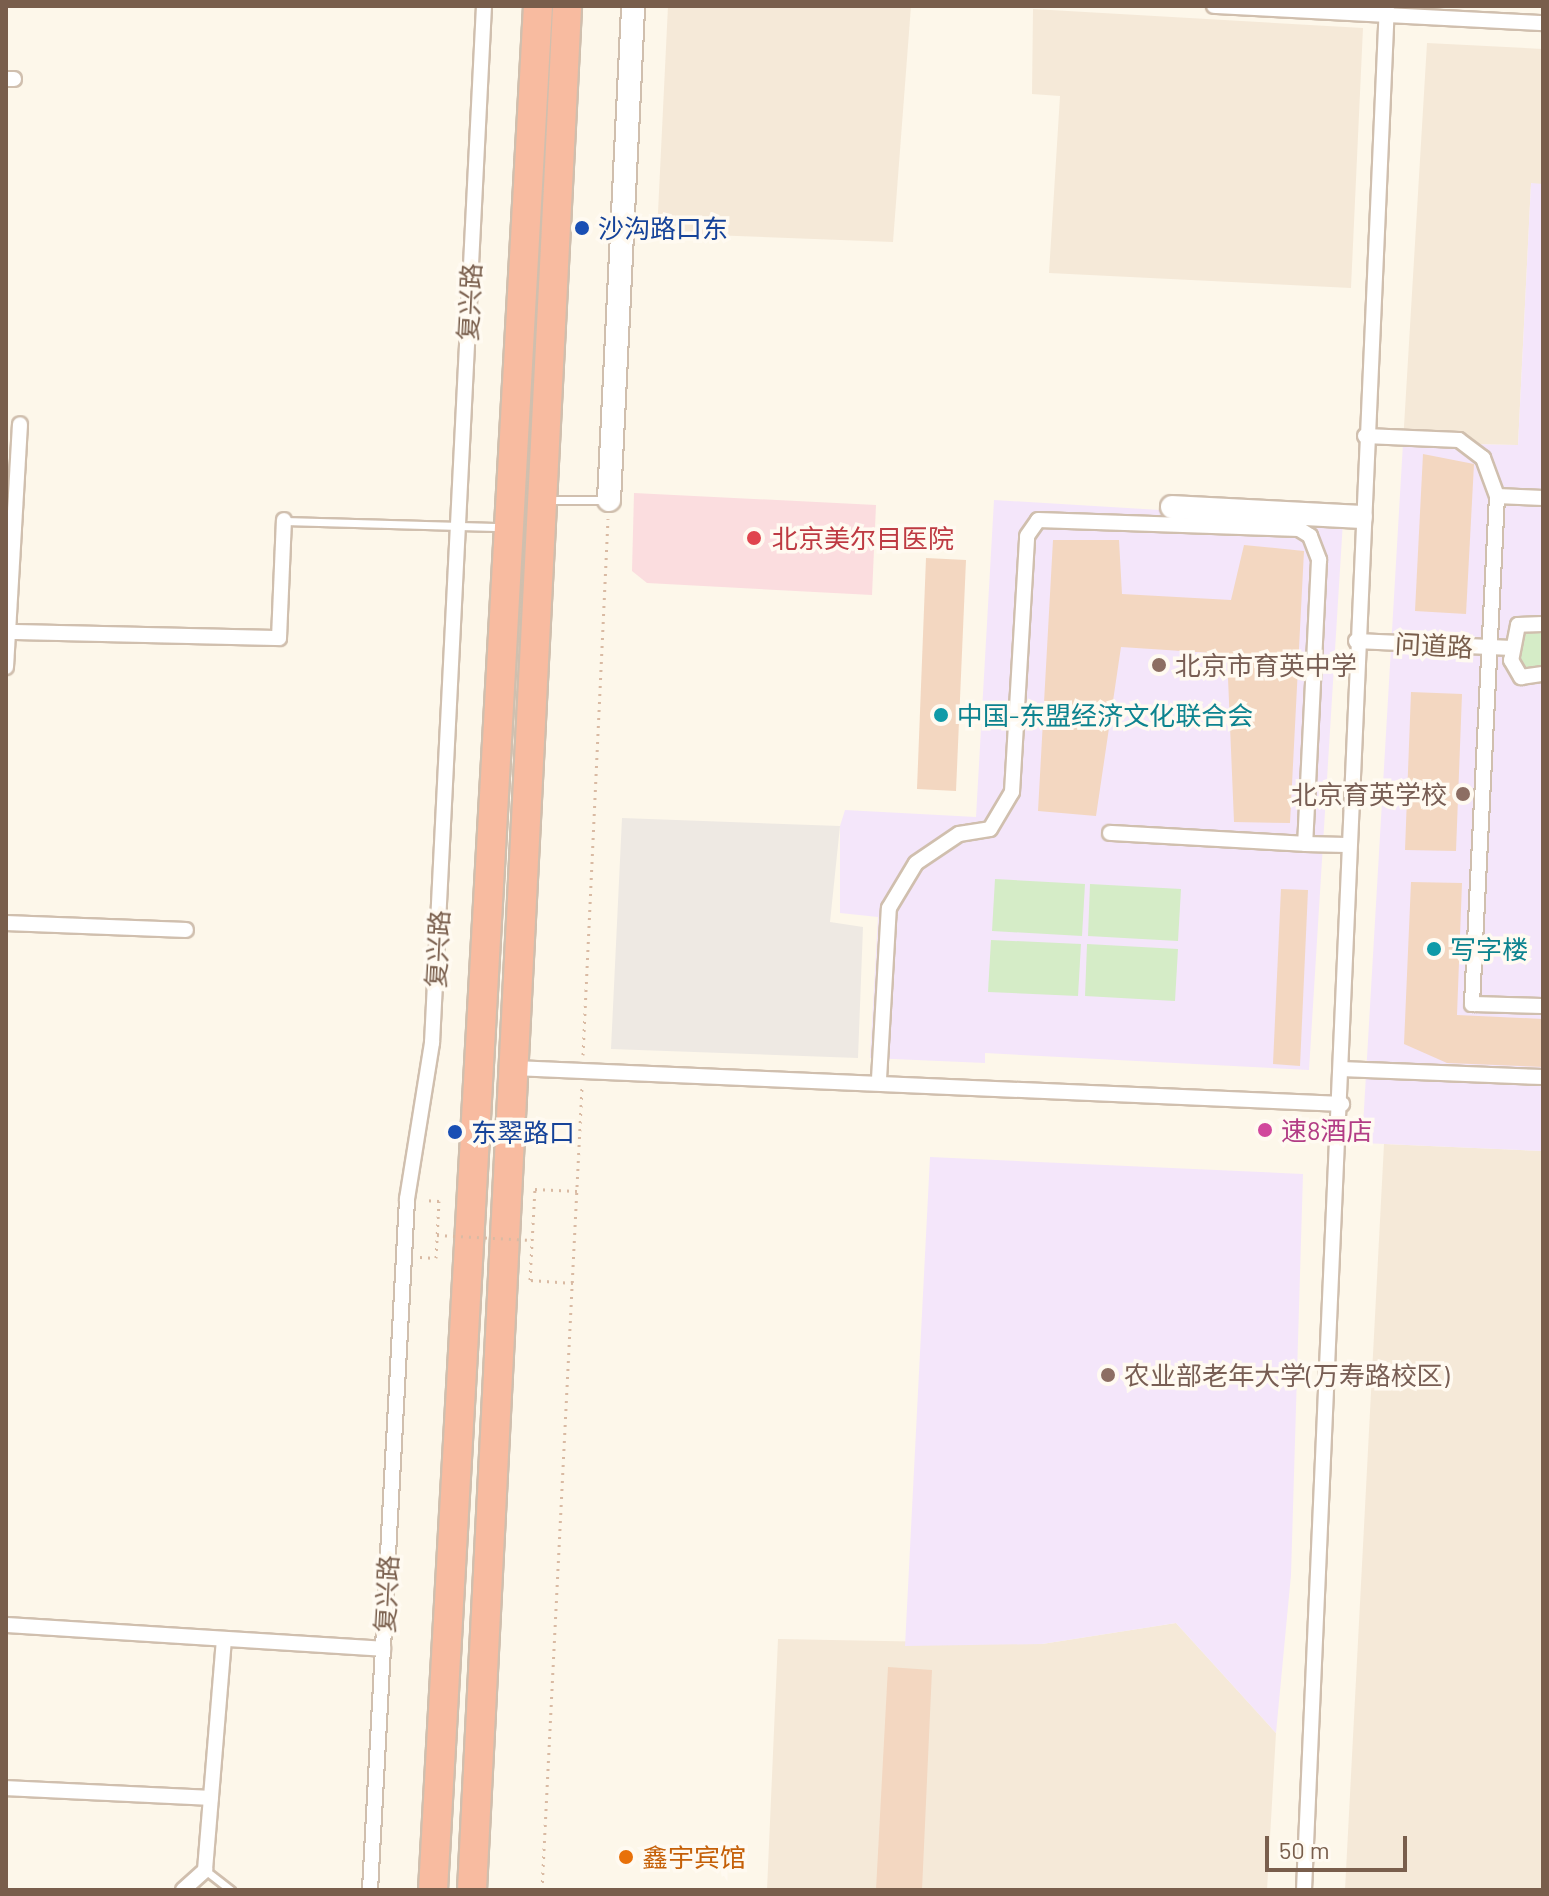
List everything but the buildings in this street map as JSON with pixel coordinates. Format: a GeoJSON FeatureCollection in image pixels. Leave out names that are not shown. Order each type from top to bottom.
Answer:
{"type":"FeatureCollection","features":[{"type":"Feature","properties":{"kind":"highway","name":"复兴路"},"geometry":{"type":"LineString","coordinates":[[433,1890],[512,522],[538,6]]}},
{"type":"Feature","properties":{"kind":"highway"},"geometry":{"type":"LineString","coordinates":[[472,1890],[514,1068],[537,504],[567,6]]}},
{"type":"Feature","properties":{"kind":"street","name":"复兴路"},"geometry":{"type":"LineString","coordinates":[[370,1890],[407,1199],[432,1043],[484,6]]}},
{"type":"Feature","properties":{"kind":"street"},"geometry":{"type":"LineString","coordinates":[[609,500],[633,6]]}},
{"type":"Feature","properties":{"kind":"street"},"geometry":{"type":"LineString","coordinates":[[1214,6],[1387,10],[1543,23]]}},
{"type":"Feature","properties":{"kind":"street"},"geometry":{"type":"LineString","coordinates":[[1304,1890],[1342,1104],[1346,845],[1387,10]]}},
{"type":"Feature","properties":{"kind":"street"},"geometry":{"type":"LineString","coordinates":[[6,667],[12,632],[20,424]]}},
{"type":"Feature","properties":{"kind":"street"},"geometry":{"type":"LineString","coordinates":[[1365,436],[1459,440],[1483,458],[1497,496],[1472,1004],[1543,1006]]}},
{"type":"Feature","properties":{"kind":"street"},"geometry":{"type":"LineString","coordinates":[[1497,496],[1543,498]]}},
{"type":"Feature","properties":{"kind":"street"},"geometry":{"type":"LineString","coordinates":[[1172,507],[1361,517]]}},
{"type":"Feature","properties":{"kind":"street"},"geometry":{"type":"LineString","coordinates":[[12,632],[279,638],[284,520]]}},
{"type":"Feature","properties":{"kind":"street"},"geometry":{"type":"LineString","coordinates":[[879,1079],[889,908],[916,863],[959,834],[990,829],[1012,792],[1027,536],[1038,520],[1299,529],[1310,536],[1319,560],[1305,844]]}},
{"type":"Feature","properties":{"kind":"street"},"geometry":{"type":"LineString","coordinates":[[1543,624],[1522,621],[1512,648],[1517,675],[1543,674]]}},
{"type":"Feature","properties":{"kind":"street","name":"问道路"},"geometry":{"type":"LineString","coordinates":[[1356,641],[1512,648]]}},
{"type":"Feature","properties":{"kind":"street"},"geometry":{"type":"LineString","coordinates":[[1110,833],[1346,845]]}},
{"type":"Feature","properties":{"kind":"street"},"geometry":{"type":"LineString","coordinates":[[6,923],[186,930]]}},
{"type":"Feature","properties":{"kind":"street"},"geometry":{"type":"LineString","coordinates":[[514,1068],[879,1079],[1342,1104]]}},
{"type":"Feature","properties":{"kind":"street"},"geometry":{"type":"LineString","coordinates":[[1341,1069],[1543,1077]]}},
{"type":"Feature","properties":{"kind":"street"},"geometry":{"type":"LineString","coordinates":[[6,1625],[383,1649]]}},
{"type":"Feature","properties":{"kind":"street"},"geometry":{"type":"LineString","coordinates":[[183,1890],[205,1870],[224,1641]]}},
{"type":"Feature","properties":{"kind":"street"},"geometry":{"type":"LineString","coordinates":[[6,1788],[211,1798]]}},
{"type":"Feature","properties":{"kind":"lane"},"geometry":{"type":"LineString","coordinates":[[537,504],[609,500]]}},
{"type":"Feature","properties":{"kind":"lane"},"geometry":{"type":"LineString","coordinates":[[284,520],[458,526],[512,522]]}},
{"type":"Feature","properties":{"kind":"lane"},"geometry":{"type":"LineString","coordinates":[[205,1870],[231,1890]]}},
{"type":"Feature","properties":{"kind":"path"},"geometry":{"type":"LineString","coordinates":[[542,1890],[609,500]]}},
{"type":"Feature","properties":{"kind":"path"},"geometry":{"type":"LineString","coordinates":[[573,1283],[530,1280],[535,1189],[577,1191]]}},
{"type":"Feature","properties":{"kind":"path"},"geometry":{"type":"LineString","coordinates":[[436,1258],[439,1201]]}},
{"type":"Feature","properties":{"kind":"path"},"geometry":{"type":"LineString","coordinates":[[437,1235],[532,1240]]}},
{"type":"Feature","properties":{"kind":"shaded area"},"geometry":{"type":"Polygon","coordinates":[[[668,6],[911,6],[893,242],[657,233],[668,6]]]}},
{"type":"Feature","properties":{"kind":"shaded area"},"geometry":{"type":"Polygon","coordinates":[[[1033,9],[1363,28],[1351,288],[1049,273],[1060,96],[1032,94],[1033,9]]]}},
{"type":"Feature","properties":{"kind":"shaded area"},"geometry":{"type":"Polygon","coordinates":[[[1427,43],[1543,49],[1543,184],[1531,184],[1518,445],[1403,443],[1427,43]]]}},
{"type":"Feature","properties":{"kind":"shaded area","name":"北京育英学校"},"geometry":{"type":"Polygon","coordinates":[[[1531,183],[1543,184],[1543,1151],[1362,1143],[1403,443],[1518,445],[1531,183]]]}},
{"type":"Feature","properties":{"kind":"shaded area","name":"北京美尔目医院"},"geometry":{"type":"Polygon","coordinates":[[[634,493],[876,505],[872,595],[647,583],[632,571],[634,493]]]}},
{"type":"Feature","properties":{"kind":"shaded area","name":"北京市育英中学"},"geometry":{"type":"Polygon","coordinates":[[[994,500],[1343,521],[1309,1070],[985,1053],[985,1063],[870,1058],[878,917],[840,913],[840,826],[845,810],[976,817],[994,500]]]}},
{"type":"Feature","properties":{"kind":"shaded area"},"geometry":{"type":"Polygon","coordinates":[[[622,818],[840,826],[830,922],[863,927],[858,1058],[611,1049],[622,818]]]}},
{"type":"Feature","properties":{"kind":"shaded area"},"geometry":{"type":"Polygon","coordinates":[[[1384,1144],[1543,1151],[1543,1890],[1345,1890],[1384,1144]]]}},
{"type":"Feature","properties":{"kind":"shaded area","name":"农业部老年大学(万寿路校区)"},"geometry":{"type":"Polygon","coordinates":[[[930,1157],[1303,1174],[1291,1575],[1276,1733],[1176,1623],[1042,1644],[905,1646],[930,1157]]]}},
{"type":"Feature","properties":{"kind":"shaded area"},"geometry":{"type":"Polygon","coordinates":[[[1176,1623],[1276,1733],[1267,1890],[767,1890],[778,1639],[1042,1644],[1176,1623]]]}},
{"type":"Feature","properties":{"kind":"green space"},"geometry":{"type":"Polygon","coordinates":[[[1543,627],[1543,668],[1534,677],[1514,667],[1517,630],[1543,627]]]}},
{"type":"Feature","properties":{"kind":"green space"},"geometry":{"type":"Polygon","coordinates":[[[995,879],[1085,884],[1082,936],[992,931],[995,879]]]}},
{"type":"Feature","properties":{"kind":"green space"},"geometry":{"type":"Polygon","coordinates":[[[1090,884],[1181,889],[1178,941],[1088,936],[1090,884]]]}},
{"type":"Feature","properties":{"kind":"green space"},"geometry":{"type":"Polygon","coordinates":[[[991,940],[1081,944],[1078,996],[988,992],[991,940]]]}},
{"type":"Feature","properties":{"kind":"green space"},"geometry":{"type":"Polygon","coordinates":[[[1087,944],[1178,949],[1175,1001],[1085,996],[1087,944]]]}},
{"type":"Feature","properties":{"kind":"place","name":"沙沟路口东"},"geometry":{"type":"Point","coordinates":[582,228]}},
{"type":"Feature","properties":{"kind":"place","name":"北京美尔目医院"},"geometry":{"type":"Point","coordinates":[754,538]}},
{"type":"Feature","properties":{"kind":"place","name":"北京市育英中学"},"geometry":{"type":"Point","coordinates":[1159,665]}},
{"type":"Feature","properties":{"kind":"place","name":"中国-东盟经济文化联合会"},"geometry":{"type":"Point","coordinates":[941,715]}},
{"type":"Feature","properties":{"kind":"place","name":"北京育英学校"},"geometry":{"type":"Point","coordinates":[1463,794]}},
{"type":"Feature","properties":{"kind":"place","name":"写字楼"},"geometry":{"type":"Point","coordinates":[1434,949]}},
{"type":"Feature","properties":{"kind":"place","name":"速8酒店"},"geometry":{"type":"Point","coordinates":[1265,1130]}},
{"type":"Feature","properties":{"kind":"place","name":"东翠路口"},"geometry":{"type":"Point","coordinates":[455,1132]}},
{"type":"Feature","properties":{"kind":"place","name":"农业部老年大学(万寿路校区)"},"geometry":{"type":"Point","coordinates":[1108,1375]}},
{"type":"Feature","properties":{"kind":"place","name":"鑫宇宾馆"},"geometry":{"type":"Point","coordinates":[626,1857]}}]}
